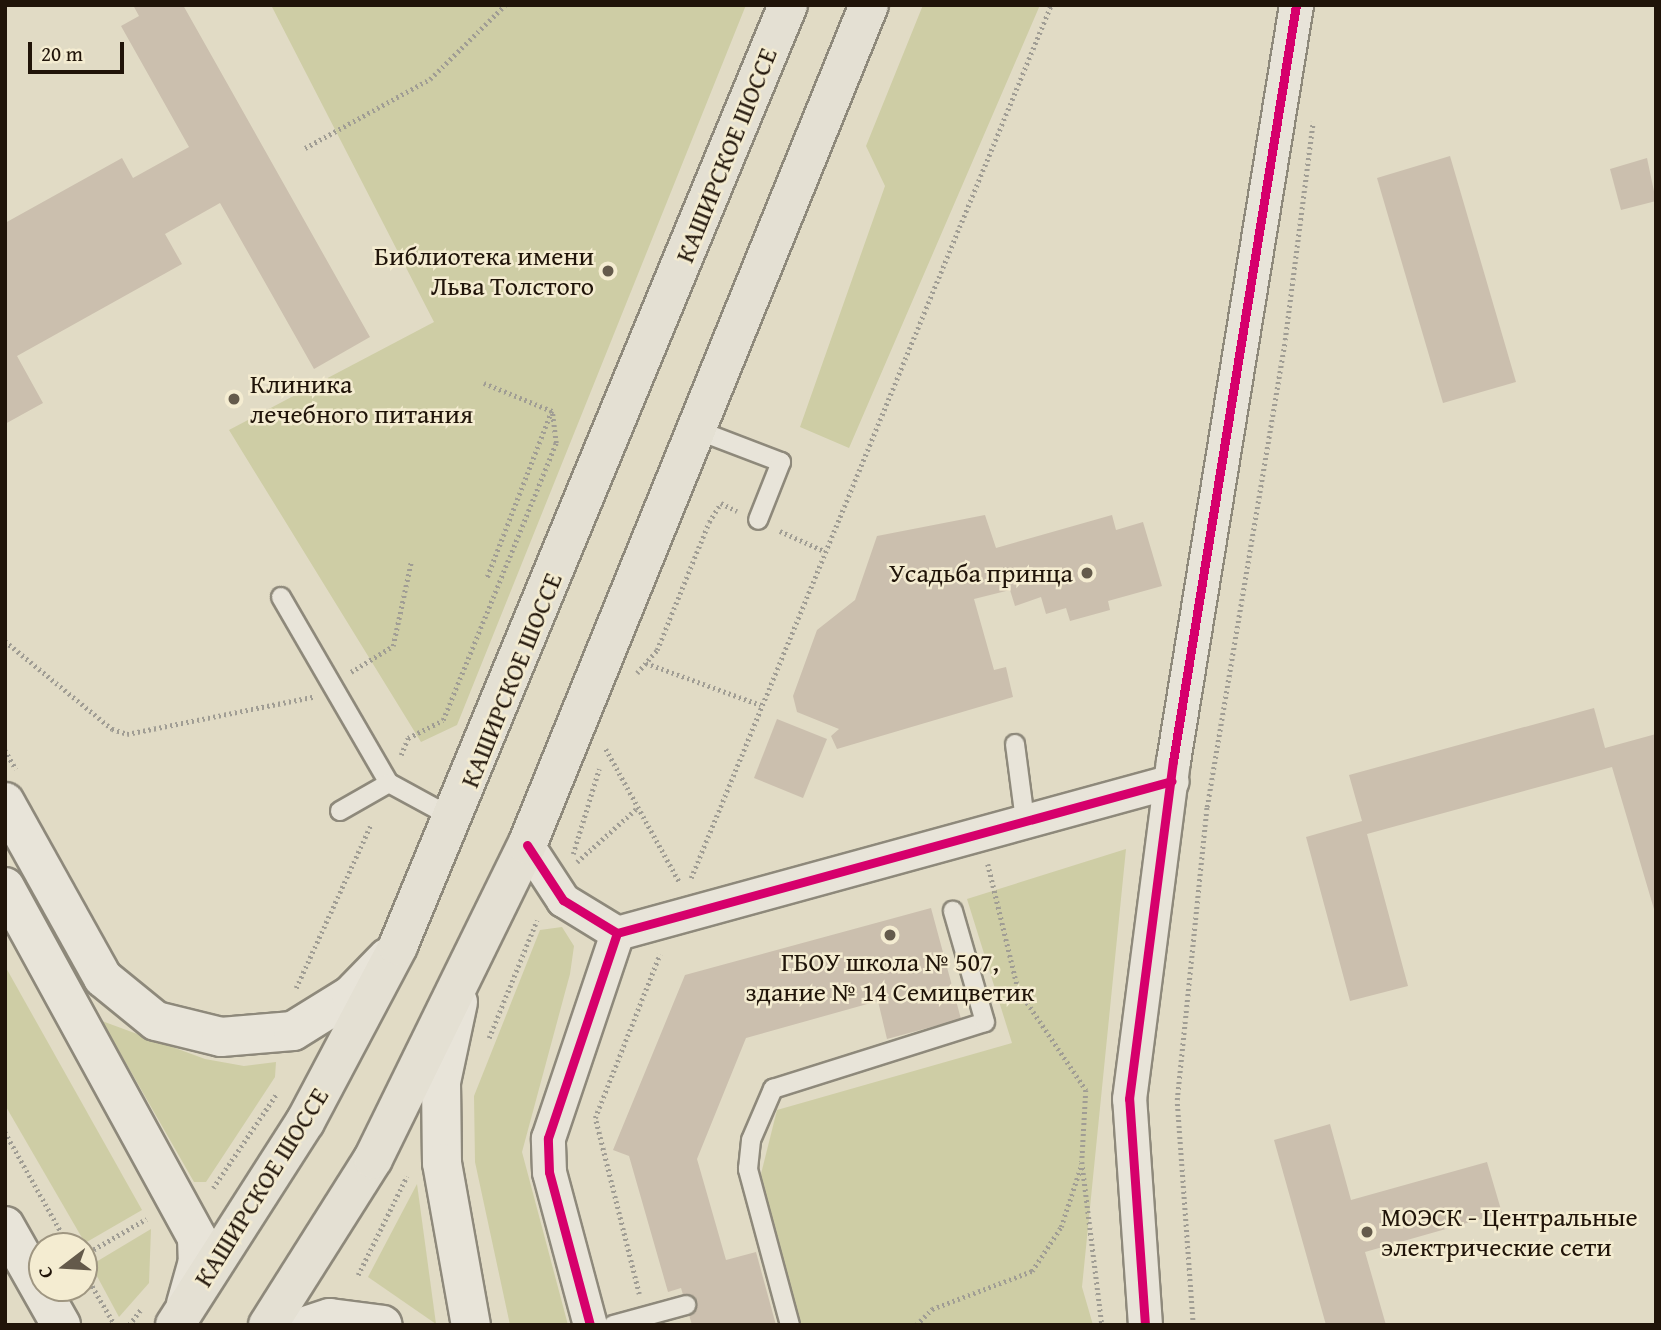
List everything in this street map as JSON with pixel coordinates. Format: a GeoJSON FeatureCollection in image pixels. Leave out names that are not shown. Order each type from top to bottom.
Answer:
{"type":"FeatureCollection","features":[{"type":"Feature","properties":{"kind":"main road","name":"КАШИРСКОЕ ШОССЕ"},"geometry":{"type":"LineString","coordinates":[[180,1317],[305,1122],[398,946],[455,820],[788,5]]}},
{"type":"Feature","properties":{"kind":"main road"},"geometry":{"type":"LineString","coordinates":[[268,1325],[373,1159],[462,987],[527,845],[869,5]]}},
{"type":"Feature","properties":{"kind":"main road"},"geometry":{"type":"LineString","coordinates":[[12,787],[103,978],[156,1021],[221,1037],[292,1031],[351,995],[398,946]]}},
{"type":"Feature","properties":{"kind":"main road"},"geometry":{"type":"LineString","coordinates":[[5,887],[197,1238],[198,1261],[180,1317]]}},
{"type":"Feature","properties":{"kind":"main road"},"geometry":{"type":"LineString","coordinates":[[462,987],[441,1082],[442,1163],[471,1325]]}},
{"type":"Feature","properties":{"kind":"main road"},"geometry":{"type":"LineString","coordinates":[[5,1226],[61,1325]]}},
{"type":"Feature","properties":{"kind":"main road"},"geometry":{"type":"LineString","coordinates":[[308,1325],[330,1318],[383,1325]]}},
{"type":"Feature","properties":{"kind":"street"},"geometry":{"type":"LineString","coordinates":[[1145,1325],[1129,1099],[1172,781],[1296,5]]}},
{"type":"Feature","properties":{"kind":"street"},"geometry":{"type":"LineString","coordinates":[[527,845],[551,886],[617,933],[1172,781]]}},
{"type":"Feature","properties":{"kind":"street"},"geometry":{"type":"LineString","coordinates":[[590,1325],[549,1172],[548,1138],[617,933]]}},
{"type":"Feature","properties":{"kind":"lane"},"geometry":{"type":"LineString","coordinates":[[697,430],[781,462],[758,520]]}},
{"type":"Feature","properties":{"kind":"lane"},"geometry":{"type":"LineString","coordinates":[[281,597],[389,783],[455,820]]}},
{"type":"Feature","properties":{"kind":"lane"},"geometry":{"type":"LineString","coordinates":[[1015,744],[1025,820]]}},
{"type":"Feature","properties":{"kind":"lane"},"geometry":{"type":"LineString","coordinates":[[340,811],[389,783]]}},
{"type":"Feature","properties":{"kind":"lane"},"geometry":{"type":"LineString","coordinates":[[790,1325],[771,1282],[748,1169],[751,1140],[774,1089],[985,1022],[953,911]]}},
{"type":"Feature","properties":{"kind":"lane"},"geometry":{"type":"LineString","coordinates":[[613,1325],[686,1305]]}},
{"type":"Feature","properties":{"kind":"path"},"geometry":{"type":"LineString","coordinates":[[305,148],[430,79],[505,5]]}},
{"type":"Feature","properties":{"kind":"path"},"geometry":{"type":"LineString","coordinates":[[636,809],[568,871],[606,749],[636,809],[685,893],[1051,5]]}},
{"type":"Feature","properties":{"kind":"path"},"geometry":{"type":"LineString","coordinates":[[1193,1325],[1177,1113],[1181,1059],[1207,807],[1285,340],[1315,109]]}},
{"type":"Feature","properties":{"kind":"path"},"geometry":{"type":"LineString","coordinates":[[484,383],[552,411]]}},
{"type":"Feature","properties":{"kind":"path"},"geometry":{"type":"LineString","coordinates":[[487,579],[552,411]]}},
{"type":"Feature","properties":{"kind":"path"},"geometry":{"type":"LineString","coordinates":[[292,997],[408,738],[443,720],[556,443],[552,411]]}},
{"type":"Feature","properties":{"kind":"path"},"geometry":{"type":"LineString","coordinates":[[657,650],[709,522]]}},
{"type":"Feature","properties":{"kind":"path"},"geometry":{"type":"LineString","coordinates":[[5,641],[112,729],[127,734],[335,692],[331,683],[393,646],[411,562]]}},
{"type":"Feature","properties":{"kind":"path"},"geometry":{"type":"LineString","coordinates":[[646,663],[761,705]]}},
{"type":"Feature","properties":{"kind":"path"},"geometry":{"type":"LineString","coordinates":[[5,750],[12,787]]}},
{"type":"Feature","properties":{"kind":"path"},"geometry":{"type":"LineString","coordinates":[[988,862],[1018,989],[1086,1090],[1082,1162],[1102,1325]]}},
{"type":"Feature","properties":{"kind":"path"},"geometry":{"type":"LineString","coordinates":[[486,1045],[551,886]]}},
{"type":"Feature","properties":{"kind":"path"},"geometry":{"type":"LineString","coordinates":[[645,1316],[595,1118],[676,918]]}},
{"type":"Feature","properties":{"kind":"path"},"geometry":{"type":"LineString","coordinates":[[213,1188],[286,1080]]}},
{"type":"Feature","properties":{"kind":"path"},"geometry":{"type":"LineString","coordinates":[[5,1132],[61,1232]]}},
{"type":"Feature","properties":{"kind":"path"},"geometry":{"type":"LineString","coordinates":[[916,1325],[932,1309],[1032,1271],[1061,1227],[1082,1162]]}},
{"type":"Feature","properties":{"kind":"path"},"geometry":{"type":"LineString","coordinates":[[358,1275],[408,1175]]}},
{"type":"Feature","properties":{"kind":"path"},"geometry":{"type":"LineString","coordinates":[[98,1247],[156,1213]]}},
{"type":"Feature","properties":{"kind":"path"},"geometry":{"type":"LineString","coordinates":[[98,1296],[115,1325]]}},
{"type":"Feature","properties":{"kind":"green space"},"geometry":{"type":"Polygon","coordinates":[[[271,5],[746,5],[457,725],[421,742],[229,430],[434,322],[271,5]]]}},
{"type":"Feature","properties":{"kind":"green space"},"geometry":{"type":"Polygon","coordinates":[[[923,5],[1040,5],[849,448],[800,427],[885,186],[866,146],[923,5]]]}},
{"type":"Feature","properties":{"kind":"green space"},"geometry":{"type":"Polygon","coordinates":[[[1126,849],[1082,1287],[1093,1325],[800,1325],[759,1182],[777,1110],[1012,1043],[967,899],[1126,849]]]}},
{"type":"Feature","properties":{"kind":"green space"},"geometry":{"type":"Polygon","coordinates":[[[562,927],[574,946],[570,974],[522,1152],[568,1325],[510,1325],[475,1162],[474,1096],[540,930],[562,927]]]}},
{"type":"Feature","properties":{"kind":"green space"},"geometry":{"type":"Polygon","coordinates":[[[5,966],[142,1210],[98,1235],[98,1232],[79,1232],[5,1105],[5,966]]]}},
{"type":"Feature","properties":{"kind":"green space"},"geometry":{"type":"Polygon","coordinates":[[[102,1021],[205,1059],[244,1066],[276,1062],[275,1077],[206,1182],[194,1182],[102,1021]]]}},
{"type":"Feature","properties":{"kind":"green space"},"geometry":{"type":"Polygon","coordinates":[[[417,1184],[436,1324],[368,1277],[417,1184]]]}},
{"type":"Feature","properties":{"kind":"green space"},"geometry":{"type":"Polygon","coordinates":[[[151,1229],[149,1283],[119,1317],[98,1278],[98,1261],[151,1229]]]}},
{"type":"Feature","properties":{"kind":"building"},"geometry":{"type":"Polygon","coordinates":[[[133,5],[183,5],[370,337],[314,369],[220,203],[165,234],[182,264],[17,356],[43,403],[5,424],[5,223],[122,158],[133,178],[189,147],[121,26],[139,16],[133,5]]]}},
{"type":"Feature","properties":{"kind":"building"},"geometry":{"type":"Polygon","coordinates":[[[1450,156],[1516,382],[1443,403],[1377,178],[1450,156]]]}},
{"type":"Feature","properties":{"kind":"building"},"geometry":{"type":"Polygon","coordinates":[[[1647,158],[1656,201],[1621,210],[1610,169],[1647,158]]]}},
{"type":"Feature","properties":{"kind":"building"},"geometry":{"type":"Polygon","coordinates":[[[985,515],[996,548],[1112,515],[1116,530],[1143,522],[1162,586],[1108,601],[1110,610],[1070,621],[1066,608],[1046,614],[1041,597],[1015,606],[1010,590],[974,599],[994,670],[1006,667],[1013,697],[837,749],[831,736],[839,729],[797,712],[793,696],[817,630],[855,600],[877,536],[985,515]]]}},
{"type":"Feature","properties":{"kind":"building"},"geometry":{"type":"Polygon","coordinates":[[[1594,708],[1605,748],[1656,734],[1656,916],[1612,767],[1367,834],[1408,986],[1350,1001],[1306,837],[1362,821],[1349,775],[1594,708]]]}},
{"type":"Feature","properties":{"kind":"building"},"geometry":{"type":"Polygon","coordinates":[[[777,719],[827,739],[803,798],[754,778],[777,719]]]}},
{"type":"Feature","properties":{"kind":"building"},"geometry":{"type":"Polygon","coordinates":[[[931,908],[961,1019],[887,1039],[878,1001],[746,1038],[697,1159],[726,1260],[756,1252],[776,1325],[692,1325],[681,1288],[668,1292],[629,1156],[613,1150],[685,975],[931,908]]]}},
{"type":"Feature","properties":{"kind":"building","name":"МОЭСК - Центральные электрические сети"},"geometry":{"type":"Polygon","coordinates":[[[1330,1124],[1351,1200],[1487,1162],[1502,1213],[1365,1252],[1386,1325],[1326,1325],[1274,1140],[1330,1124]]]}},
{"type":"Feature","properties":{"kind":"cycle path"},"geometry":{"type":"LineString","coordinates":[[1145,1325],[1129,1099],[1173,761],[1296,5]]}},
{"type":"Feature","properties":{"kind":"cycle path"},"geometry":{"type":"LineString","coordinates":[[527,845],[563,900],[617,933],[1172,781]]}},
{"type":"Feature","properties":{"kind":"cycle path"},"geometry":{"type":"LineString","coordinates":[[590,1325],[549,1172],[548,1138],[617,933]]}},
{"type":"Feature","properties":{"kind":"place","name":"Библиотека имени Льва Толстого"},"geometry":{"type":"Point","coordinates":[608,271]}},
{"type":"Feature","properties":{"kind":"place","name":"Клиника лечебного питания"},"geometry":{"type":"Point","coordinates":[234,399]}},
{"type":"Feature","properties":{"kind":"place","name":"Усадьба принца"},"geometry":{"type":"Point","coordinates":[1087,573]}},
{"type":"Feature","properties":{"kind":"place","name":"ГБОУ школа № 507, здание № 14 Семицветик"},"geometry":{"type":"Point","coordinates":[890,935]}},
{"type":"Feature","properties":{"kind":"place","name":"МОЭСК - Центральные электрические сети"},"geometry":{"type":"Point","coordinates":[1367,1232]}}]}
